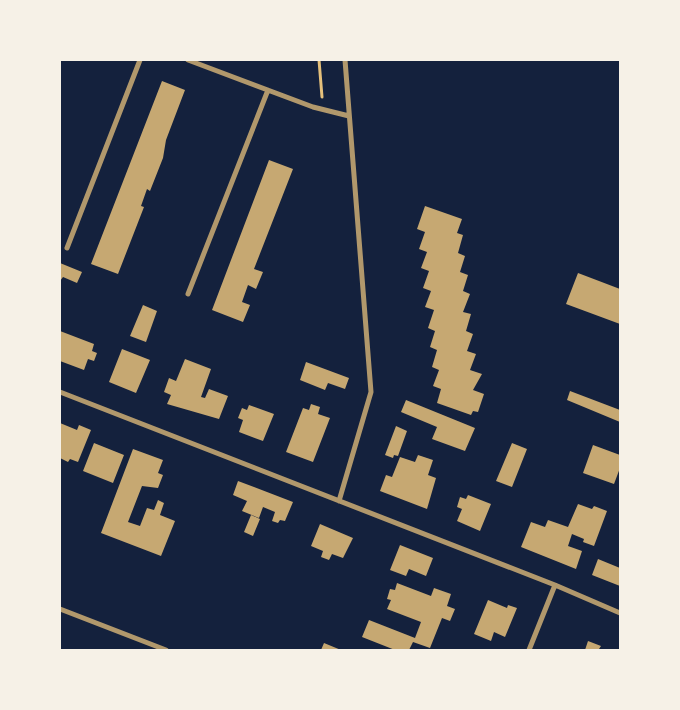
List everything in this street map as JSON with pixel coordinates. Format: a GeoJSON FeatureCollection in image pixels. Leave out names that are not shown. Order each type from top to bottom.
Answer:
{"type":"FeatureCollection","features":[{"type":"Feature","properties":{"kind":"street"},"geometry":{"type":"LineString","coordinates":[[66,248],[140,60]]}},
{"type":"Feature","properties":{"kind":"street"},"geometry":{"type":"LineString","coordinates":[[188,60],[323,110],[349,116]]}},
{"type":"Feature","properties":{"kind":"street"},"geometry":{"type":"LineString","coordinates":[[339,501],[371,392],[344,60]]}},
{"type":"Feature","properties":{"kind":"street"},"geometry":{"type":"LineString","coordinates":[[188,294],[268,90]]}},
{"type":"Feature","properties":{"kind":"street"},"geometry":{"type":"LineString","coordinates":[[60,392],[620,613]]}},
{"type":"Feature","properties":{"kind":"street"},"geometry":{"type":"LineString","coordinates":[[529,650],[555,586]]}},
{"type":"Feature","properties":{"kind":"street"},"geometry":{"type":"LineString","coordinates":[[60,609],[166,650]]}},
{"type":"Feature","properties":{"kind":"path"},"geometry":{"type":"LineString","coordinates":[[319,60],[323,110]]}},
{"type":"Feature","properties":{"kind":"building"},"geometry":{"type":"Polygon","coordinates":[[[162,81],[185,90],[166,140],[163,158],[150,191],[147,189],[141,206],[144,207],[118,274],[91,264],[162,81]]]}},
{"type":"Feature","properties":{"kind":"building"},"geometry":{"type":"Polygon","coordinates":[[[269,160],[293,169],[254,269],[263,272],[256,289],[248,285],[242,302],[250,305],[243,322],[212,310],[269,160]]]}},
{"type":"Feature","properties":{"kind":"building"},"geometry":{"type":"Polygon","coordinates":[[[425,206],[462,219],[457,233],[463,235],[458,253],[465,256],[460,272],[468,275],[463,291],[470,294],[463,312],[471,314],[466,331],[473,334],[467,351],[476,354],[470,370],[482,374],[473,390],[484,394],[478,412],[473,411],[471,415],[437,403],[441,389],[433,386],[439,370],[432,367],[437,350],[430,347],[435,331],[428,328],[434,310],[425,307],[431,291],[423,288],[429,271],[421,268],[427,252],[419,249],[425,232],[417,229],[425,206]]]}},
{"type":"Feature","properties":{"kind":"building"},"geometry":{"type":"Polygon","coordinates":[[[60,263],[82,272],[77,283],[63,277],[60,281],[60,263]]]}},
{"type":"Feature","properties":{"kind":"building"},"geometry":{"type":"Polygon","coordinates":[[[578,273],[620,289],[620,324],[566,304],[578,273]]]}},
{"type":"Feature","properties":{"kind":"building"},"geometry":{"type":"Polygon","coordinates":[[[143,305],[157,311],[146,342],[130,336],[143,305]]]}},
{"type":"Feature","properties":{"kind":"building"},"geometry":{"type":"Polygon","coordinates":[[[60,331],[94,344],[92,351],[97,353],[94,361],[88,359],[84,370],[60,361],[60,331]]]}},
{"type":"Feature","properties":{"kind":"building"},"geometry":{"type":"Polygon","coordinates":[[[122,349],[150,360],[136,393],[109,382],[122,349]]]}},
{"type":"Feature","properties":{"kind":"building"},"geometry":{"type":"Polygon","coordinates":[[[185,359],[211,369],[201,397],[205,398],[209,389],[228,396],[219,419],[167,404],[171,395],[164,392],[169,378],[176,381],[185,359]]]}},
{"type":"Feature","properties":{"kind":"building"},"geometry":{"type":"Polygon","coordinates":[[[306,362],[349,378],[345,389],[328,383],[325,390],[300,380],[306,362]]]}},
{"type":"Feature","properties":{"kind":"building"},"geometry":{"type":"Polygon","coordinates":[[[570,391],[620,410],[620,422],[567,400],[570,391]]]}},
{"type":"Feature","properties":{"kind":"building"},"geometry":{"type":"Polygon","coordinates":[[[406,400],[475,428],[465,451],[432,439],[437,427],[401,412],[406,400]]]}},
{"type":"Feature","properties":{"kind":"building"},"geometry":{"type":"Polygon","coordinates":[[[311,404],[320,407],[318,414],[330,418],[313,462],[286,452],[303,408],[309,410],[311,404]]]}},
{"type":"Feature","properties":{"kind":"building"},"geometry":{"type":"Polygon","coordinates":[[[249,405],[274,414],[263,441],[239,432],[243,420],[238,418],[242,408],[247,410],[249,405]]]}},
{"type":"Feature","properties":{"kind":"building"},"geometry":{"type":"Polygon","coordinates":[[[60,423],[77,430],[79,425],[91,430],[78,462],[70,459],[68,462],[60,458],[60,423]]]}},
{"type":"Feature","properties":{"kind":"building"},"geometry":{"type":"Polygon","coordinates":[[[396,426],[407,431],[398,456],[394,455],[393,458],[385,455],[396,426]]]}},
{"type":"Feature","properties":{"kind":"building"},"geometry":{"type":"Polygon","coordinates":[[[94,443],[124,455],[113,483],[83,471],[94,443]]]}},
{"type":"Feature","properties":{"kind":"building"},"geometry":{"type":"Polygon","coordinates":[[[512,443],[527,449],[512,487],[496,481],[512,443]]]}},
{"type":"Feature","properties":{"kind":"building"},"geometry":{"type":"Polygon","coordinates":[[[593,445],[620,455],[620,468],[614,484],[583,473],[593,445]]]}},
{"type":"Feature","properties":{"kind":"building"},"geometry":{"type":"Polygon","coordinates":[[[133,449],[163,460],[158,473],[163,475],[158,488],[142,486],[128,522],[140,526],[147,508],[154,510],[158,500],[164,503],[160,515],[175,521],[161,556],[101,533],[133,449]]]}},
{"type":"Feature","properties":{"kind":"building"},"geometry":{"type":"Polygon","coordinates":[[[418,455],[433,460],[428,475],[436,478],[427,509],[380,491],[386,475],[392,477],[400,457],[415,462],[418,455]]]}},
{"type":"Feature","properties":{"kind":"building"},"geometry":{"type":"Polygon","coordinates":[[[238,481],[293,502],[285,521],[280,520],[278,523],[272,521],[275,512],[263,507],[259,518],[242,511],[247,501],[233,495],[238,481]]]}},
{"type":"Feature","properties":{"kind":"building"},"geometry":{"type":"Polygon","coordinates":[[[468,495],[491,504],[480,531],[457,521],[462,509],[457,507],[460,497],[466,499],[468,495]]]}},
{"type":"Feature","properties":{"kind":"building"},"geometry":{"type":"Polygon","coordinates":[[[578,504],[592,509],[594,506],[607,511],[594,546],[583,542],[584,539],[572,534],[568,546],[582,551],[576,569],[521,547],[531,522],[545,527],[548,520],[568,527],[578,504]]]}},
{"type":"Feature","properties":{"kind":"building"},"geometry":{"type":"Polygon","coordinates":[[[251,515],[260,519],[253,536],[244,532],[251,515]]]}},
{"type":"Feature","properties":{"kind":"building"},"geometry":{"type":"Polygon","coordinates":[[[320,524],[353,538],[343,558],[332,554],[329,560],[321,557],[323,551],[311,546],[320,524]]]}},
{"type":"Feature","properties":{"kind":"building"},"geometry":{"type":"Polygon","coordinates":[[[400,545],[433,558],[426,576],[409,569],[406,576],[390,570],[400,545]]]}},
{"type":"Feature","properties":{"kind":"building"},"geometry":{"type":"Polygon","coordinates":[[[598,559],[620,568],[620,586],[592,575],[598,559]]]}},
{"type":"Feature","properties":{"kind":"building"},"geometry":{"type":"Polygon","coordinates":[[[397,583],[431,596],[434,588],[451,594],[447,606],[455,609],[450,621],[442,618],[430,648],[413,642],[409,650],[395,650],[362,637],[369,620],[415,638],[421,622],[387,609],[391,600],[387,599],[390,589],[395,590],[397,583]]]}},
{"type":"Feature","properties":{"kind":"building"},"geometry":{"type":"Polygon","coordinates":[[[488,600],[507,608],[508,605],[517,608],[505,637],[494,632],[491,641],[474,634],[488,600]]]}},
{"type":"Feature","properties":{"kind":"building"},"geometry":{"type":"Polygon","coordinates":[[[588,641],[601,646],[599,649],[602,650],[585,650],[588,641]]]}},
{"type":"Feature","properties":{"kind":"building"},"geometry":{"type":"Polygon","coordinates":[[[324,643],[341,650],[321,650],[324,643]]]}}]}
